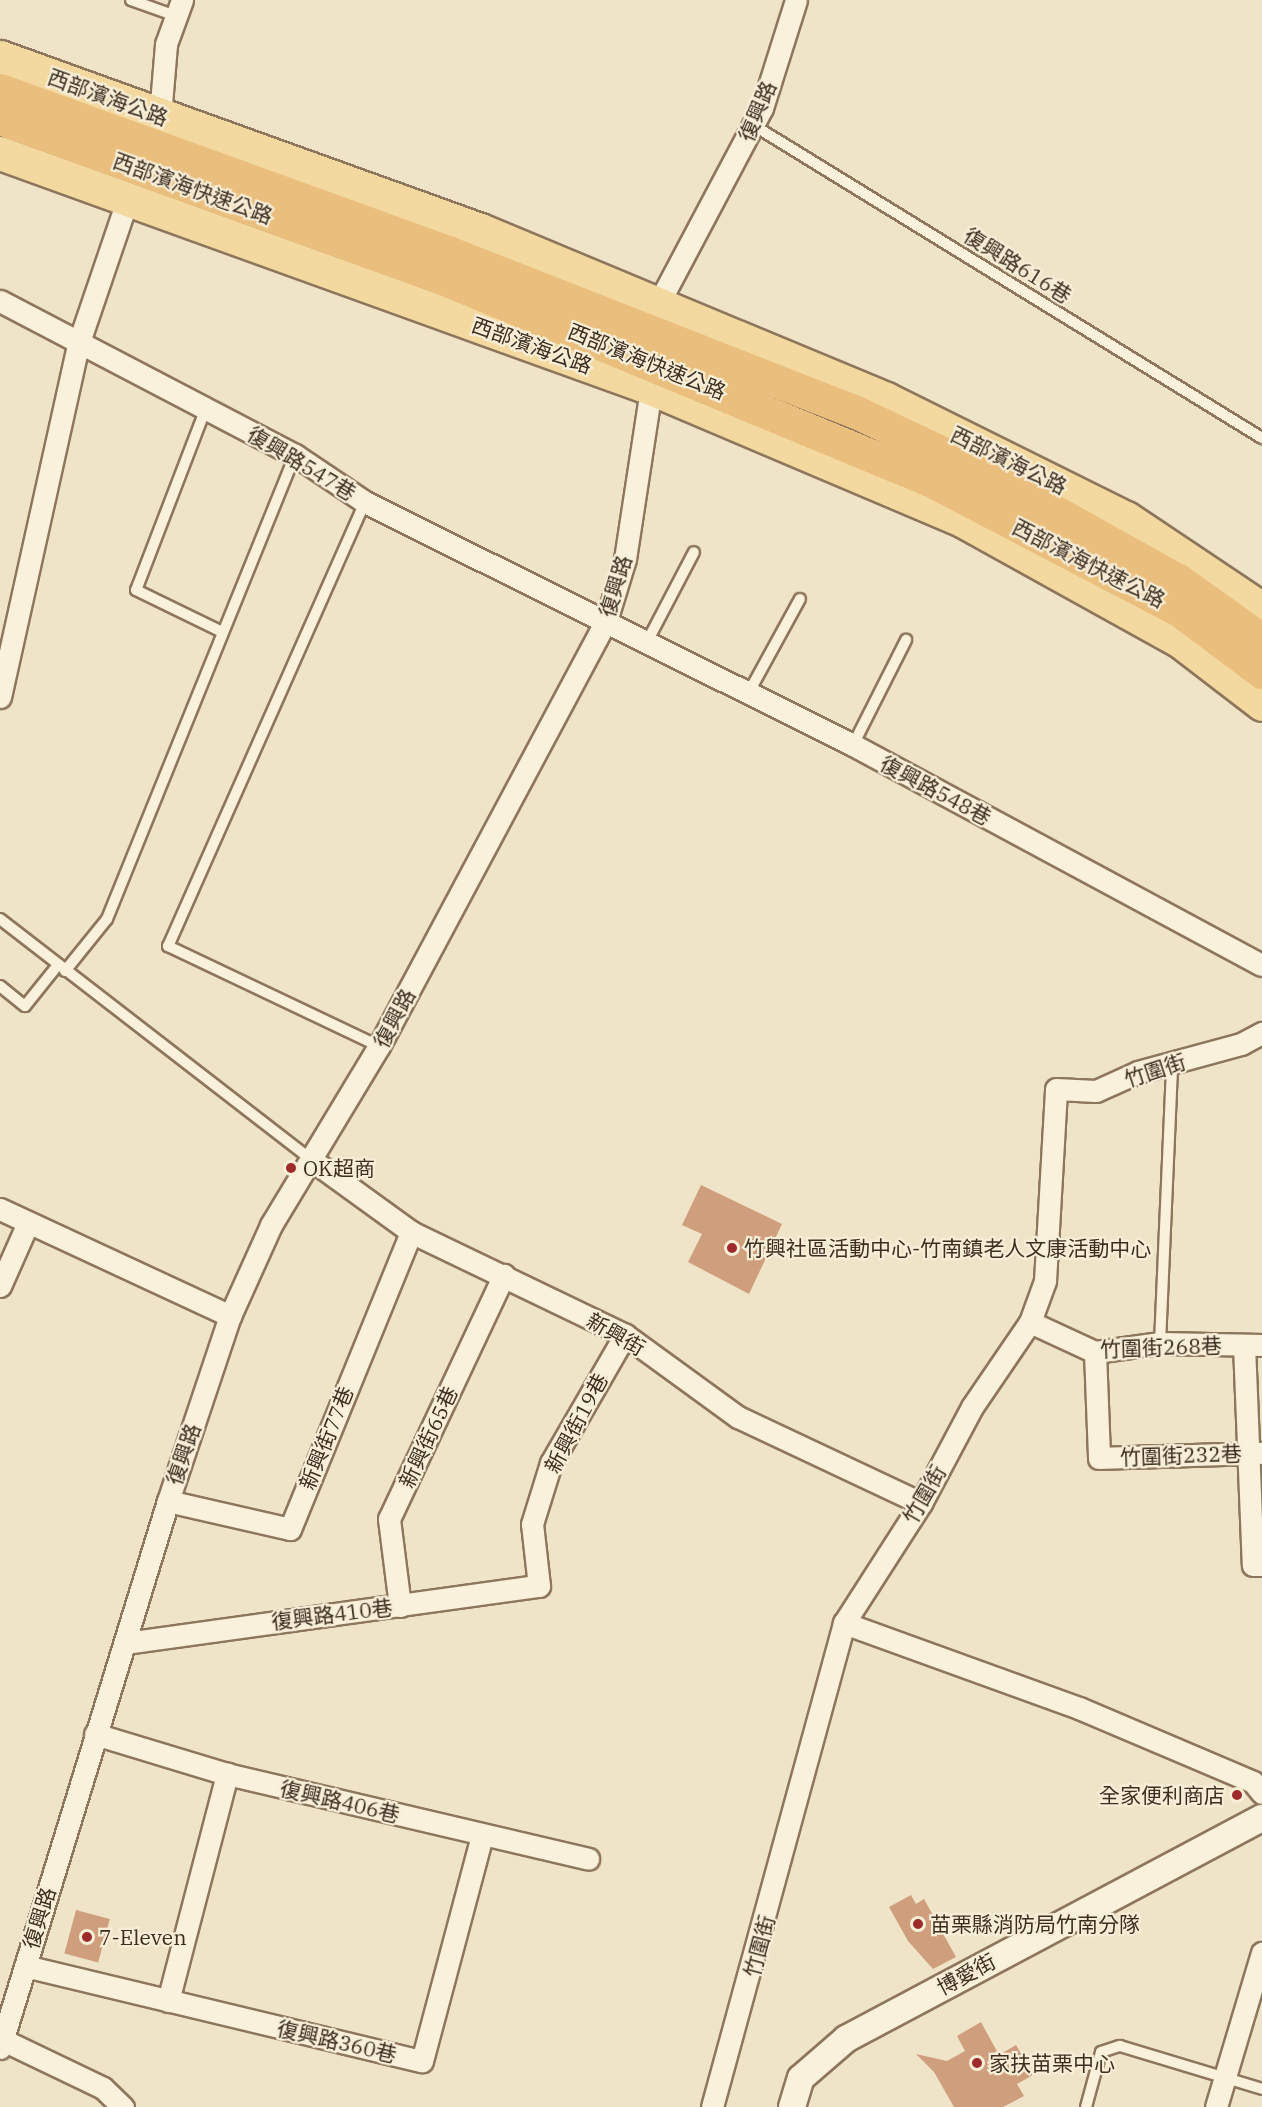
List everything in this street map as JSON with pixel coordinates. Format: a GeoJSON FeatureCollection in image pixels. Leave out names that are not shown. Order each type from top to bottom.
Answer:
{"type":"FeatureCollection","features":[{"type":"Feature","properties":{"kind":"highway","name":"西部濱海快速公路"},"geometry":{"type":"LineString","coordinates":[[0,90],[660,349],[932,481],[1179,595],[1262,640]]}},
{"type":"Feature","properties":{"kind":"highway","name":"西部濱海快速公路"},"geometry":{"type":"LineString","coordinates":[[0,118],[447,280],[660,349]]}},
{"type":"Feature","properties":{"kind":"highway","name":"西部濱海快速公路"},"geometry":{"type":"LineString","coordinates":[[1179,595],[1262,672]]}},
{"type":"Feature","properties":{"kind":"highway"},"geometry":{"type":"LineString","coordinates":[[1179,595],[1262,623]]}},
{"type":"Feature","properties":{"kind":"highway"},"geometry":{"type":"LineString","coordinates":[[1179,595],[1262,689]]}},
{"type":"Feature","properties":{"kind":"main road","name":"西部濱海公路"},"geometry":{"type":"LineString","coordinates":[[0,57],[480,230],[660,349],[1180,641],[1262,704]]}},
{"type":"Feature","properties":{"kind":"main road","name":"西部濱海公路"},"geometry":{"type":"LineString","coordinates":[[0,153],[127,201],[660,349],[886,399],[1126,518],[1262,609]]}},
{"type":"Feature","properties":{"kind":"street","name":"復興路"},"geometry":{"type":"LineString","coordinates":[[1,2042],[168,1501],[230,1316],[271,1226],[313,1161],[379,1046],[606,621],[625,559],[660,349],[665,291],[753,125],[796,0]]}},
{"type":"Feature","properties":{"kind":"street"},"geometry":{"type":"LineString","coordinates":[[160,116],[166,44],[179,8]]}},
{"type":"Feature","properties":{"kind":"street"},"geometry":{"type":"LineString","coordinates":[[0,697],[78,345],[127,201]]}},
{"type":"Feature","properties":{"kind":"street","name":"復興路547巷"},"geometry":{"type":"LineString","coordinates":[[0,301],[78,345],[295,454],[365,501],[606,621]]}},
{"type":"Feature","properties":{"kind":"street","name":"復興路548巷"},"geometry":{"type":"LineString","coordinates":[[606,621],[648,640],[853,745],[1262,965]]}},
{"type":"Feature","properties":{"kind":"street","name":"竹圍街"},"geometry":{"type":"LineString","coordinates":[[712,2107],[844,1623],[921,1503],[972,1407],[1030,1322],[1045,1281],[1056,1089],[1096,1091],[1138,1072],[1172,1064],[1262,1033]]}},
{"type":"Feature","properties":{"kind":"street","name":"新興街"},"geometry":{"type":"LineString","coordinates":[[313,1161],[411,1232],[625,1335],[738,1417],[921,1503]]}},
{"type":"Feature","properties":{"kind":"street"},"geometry":{"type":"LineString","coordinates":[[0,1209],[27,1225],[230,1316]]}},
{"type":"Feature","properties":{"kind":"street"},"geometry":{"type":"LineString","coordinates":[[0,1286],[27,1225]]}},
{"type":"Feature","properties":{"kind":"street","name":"新興街77巷"},"geometry":{"type":"LineString","coordinates":[[168,1501],[290,1529],[411,1232]]}},
{"type":"Feature","properties":{"kind":"street","name":"新興街65巷"},"geometry":{"type":"LineString","coordinates":[[400,1606],[389,1520],[504,1275]]}},
{"type":"Feature","properties":{"kind":"street","name":"竹圍街268巷"},"geometry":{"type":"LineString","coordinates":[[1030,1322],[1095,1352],[1160,1343],[1253,1345]]}},
{"type":"Feature","properties":{"kind":"street","name":"新興街19巷"},"geometry":{"type":"LineString","coordinates":[[539,1586],[532,1524],[551,1463],[625,1335]]}},
{"type":"Feature","properties":{"kind":"street"},"geometry":{"type":"LineString","coordinates":[[1253,1345],[1255,1453],[1253,1565],[1262,1565]]}},
{"type":"Feature","properties":{"kind":"street","name":"竹圍街232巷"},"geometry":{"type":"LineString","coordinates":[[1095,1352],[1098,1458],[1255,1453]]}},
{"type":"Feature","properties":{"kind":"street","name":"復興路410巷"},"geometry":{"type":"LineString","coordinates":[[126,1643],[539,1586]]}},
{"type":"Feature","properties":{"kind":"street"},"geometry":{"type":"LineString","coordinates":[[844,1623],[1079,1708],[1253,1782],[1262,1793]]}},
{"type":"Feature","properties":{"kind":"street","name":"復興路406巷"},"geometry":{"type":"LineString","coordinates":[[95,1734],[227,1774],[588,1859]]}},
{"type":"Feature","properties":{"kind":"street"},"geometry":{"type":"LineString","coordinates":[[168,2001],[227,1774]]}},
{"type":"Feature","properties":{"kind":"street","name":"博愛街"},"geometry":{"type":"LineString","coordinates":[[792,2107],[801,2078],[846,2039],[1262,1818]]}},
{"type":"Feature","properties":{"kind":"street","name":"復興路360巷"},"geometry":{"type":"LineString","coordinates":[[25,1966],[422,2061],[482,1835]]}},
{"type":"Feature","properties":{"kind":"street"},"geometry":{"type":"LineString","coordinates":[[1216,2107],[1222,2079],[1258,1978],[1262,1953]]}},
{"type":"Feature","properties":{"kind":"street"},"geometry":{"type":"LineString","coordinates":[[1,2042],[103,2088],[123,2107]]}},
{"type":"Feature","properties":{"kind":"lane"},"geometry":{"type":"LineString","coordinates":[[131,0],[179,8]]}},
{"type":"Feature","properties":{"kind":"lane","name":"復興路616巷"},"geometry":{"type":"LineString","coordinates":[[753,125],[1262,438]]}},
{"type":"Feature","properties":{"kind":"lane"},"geometry":{"type":"LineString","coordinates":[[206,408],[136,590],[222,632]]}},
{"type":"Feature","properties":{"kind":"lane"},"geometry":{"type":"LineString","coordinates":[[0,986],[25,1006],[107,919],[295,454]]}},
{"type":"Feature","properties":{"kind":"lane"},"geometry":{"type":"LineString","coordinates":[[365,501],[168,945],[379,1046]]}},
{"type":"Feature","properties":{"kind":"lane"},"geometry":{"type":"LineString","coordinates":[[648,640],[694,552]]}},
{"type":"Feature","properties":{"kind":"lane"},"geometry":{"type":"LineString","coordinates":[[749,692],[800,599]]}},
{"type":"Feature","properties":{"kind":"lane"},"geometry":{"type":"LineString","coordinates":[[853,745],[906,639]]}},
{"type":"Feature","properties":{"kind":"lane"},"geometry":{"type":"LineString","coordinates":[[0,919],[313,1161]]}},
{"type":"Feature","properties":{"kind":"lane"},"geometry":{"type":"LineString","coordinates":[[1160,1343],[1172,1064]]}},
{"type":"Feature","properties":{"kind":"lane"},"geometry":{"type":"LineString","coordinates":[[1086,2107],[1101,2052],[1120,2046],[1222,2079],[1262,2089]]}},
{"type":"Feature","properties":{"kind":"building","name":"竹興社區活動中心-竹南鎮老人文康活動中心"},"geometry":{"type":"Polygon","coordinates":[[[701,1185],[782,1224],[749,1294],[688,1262],[702,1234],[682,1225],[701,1185]]]}},
{"type":"Feature","properties":{"kind":"building","name":"苗栗縣消防局竹南分隊"},"geometry":{"type":"Polygon","coordinates":[[[911,1895],[916,1904],[924,1899],[956,1957],[933,1969],[908,1941],[889,1907],[911,1895]]]}},
{"type":"Feature","properties":{"kind":"building","name":"7-Eleven"},"geometry":{"type":"Polygon","coordinates":[[[76,1910],[110,1919],[98,1963],[64,1953],[76,1910]]]}},
{"type":"Feature","properties":{"kind":"building","name":"家扶苗栗中心"},"geometry":{"type":"Polygon","coordinates":[[[981,2022],[999,2055],[1016,2045],[1033,2075],[1017,2084],[1024,2096],[1003,2107],[954,2107],[934,2072],[916,2054],[947,2061],[965,2051],[957,2036],[981,2022]]]}},
{"type":"Feature","properties":{"kind":"place","name":"OK超商"},"geometry":{"type":"Point","coordinates":[291,1168]}},
{"type":"Feature","properties":{"kind":"place","name":"竹興社區活動中心-竹南鎮老人文康活動中心"},"geometry":{"type":"Point","coordinates":[732,1248]}},
{"type":"Feature","properties":{"kind":"place","name":"全家便利商店"},"geometry":{"type":"Point","coordinates":[1237,1795]}},
{"type":"Feature","properties":{"kind":"place","name":"苗栗縣消防局竹南分隊"},"geometry":{"type":"Point","coordinates":[918,1924]}},
{"type":"Feature","properties":{"kind":"place","name":"7-Eleven"},"geometry":{"type":"Point","coordinates":[87,1937]}},
{"type":"Feature","properties":{"kind":"place","name":"家扶苗栗中心"},"geometry":{"type":"Point","coordinates":[977,2063]}}]}
